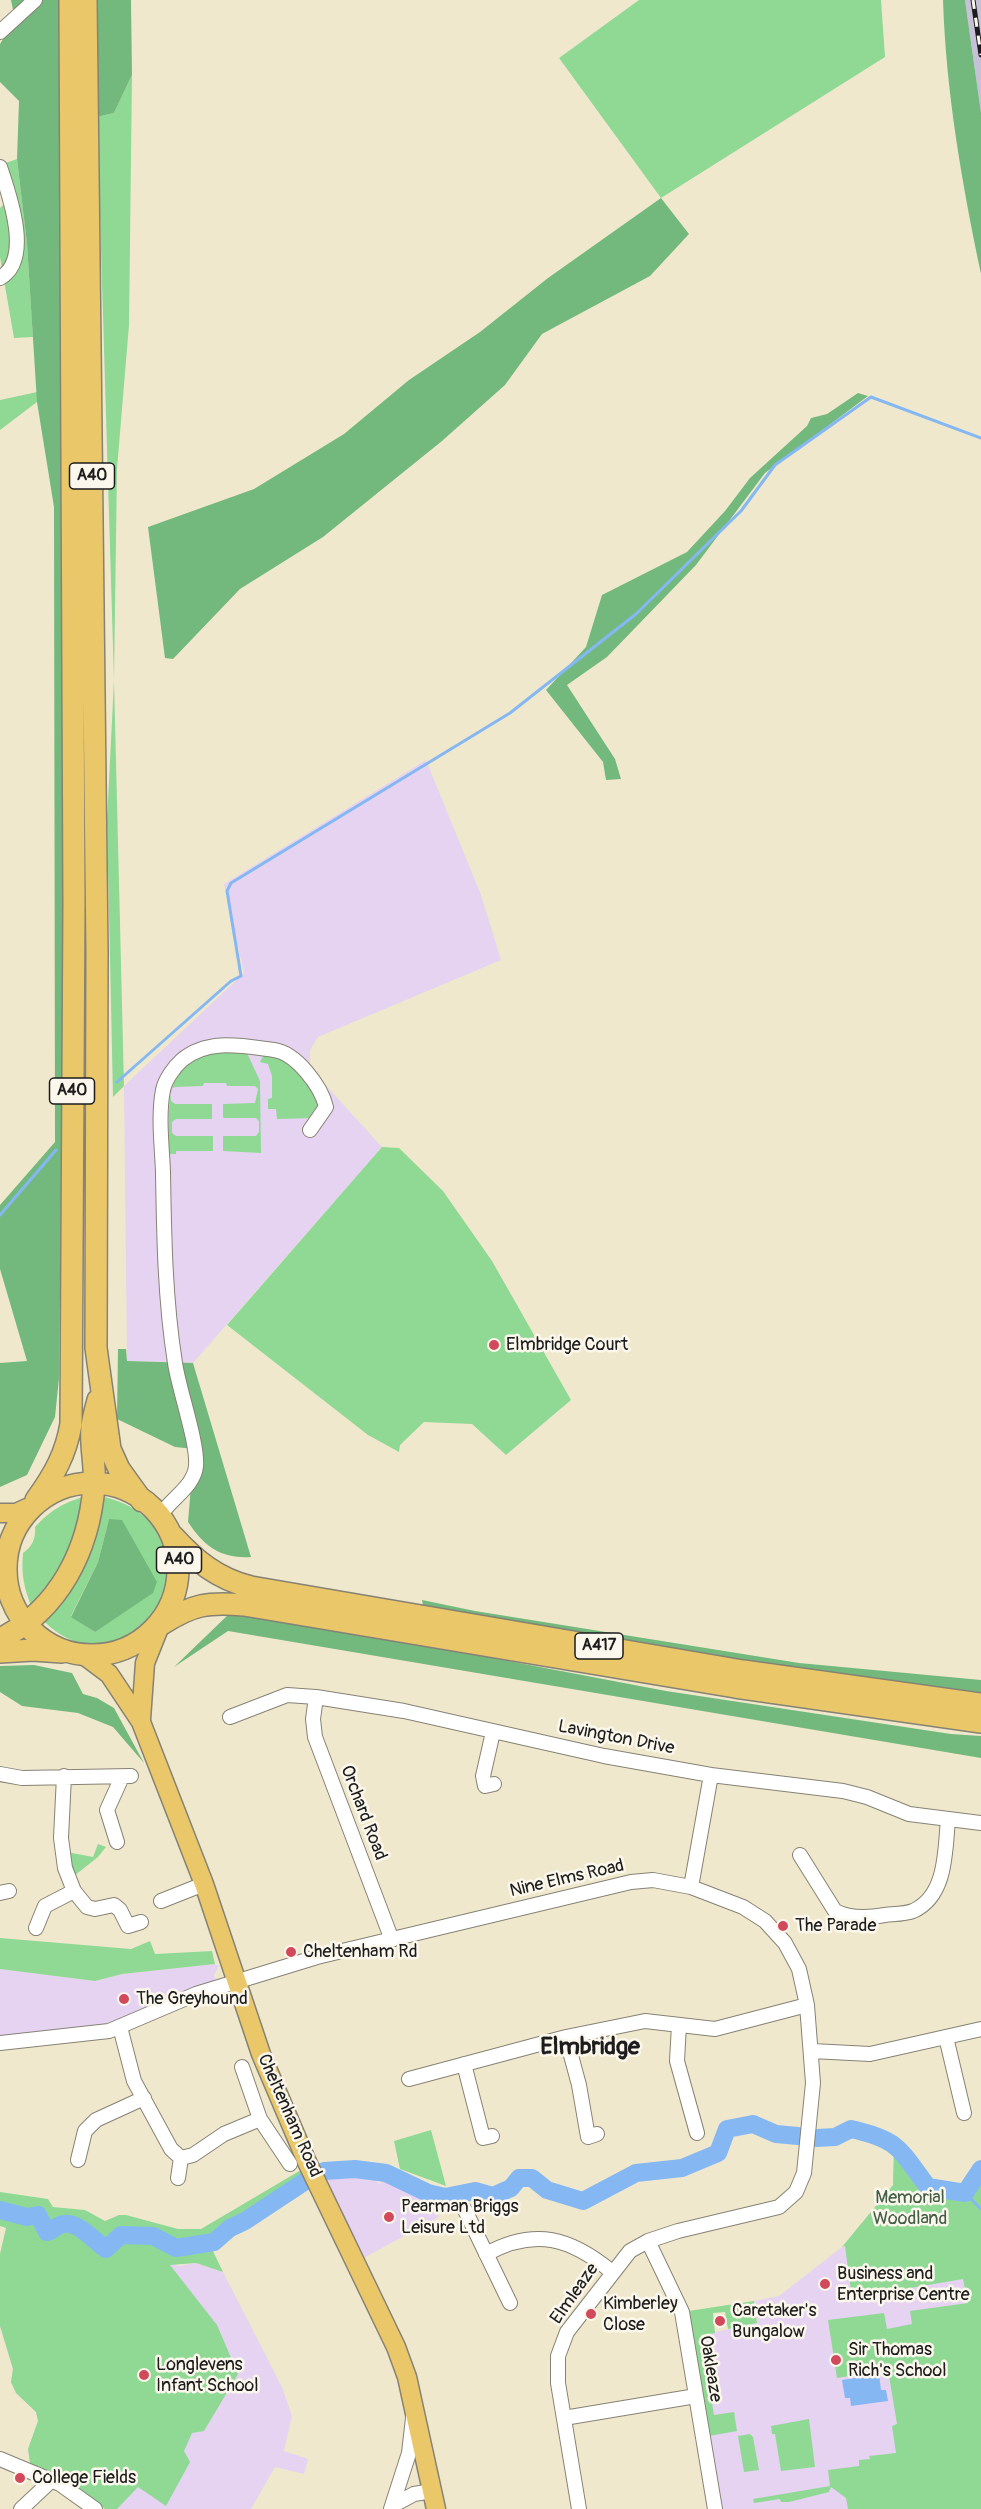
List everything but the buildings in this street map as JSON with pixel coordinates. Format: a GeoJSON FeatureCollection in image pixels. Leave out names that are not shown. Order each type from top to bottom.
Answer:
{"type":"FeatureCollection","features":[{"type":"Feature","properties":{"kind":"highway","name":"A40"},"geometry":{"type":"LineString","coordinates":[[70,0],[74,856],[71,1424],[68,1446],[60,1464],[9,1540],[2,1576],[27,1622],[43,1638],[75,1654]]}},
{"type":"Feature","properties":{"kind":"highway","name":"A40"},"geometry":{"type":"LineString","coordinates":[[86,0],[97,952],[95,1309],[101,1384],[110,1449],[119,1469],[142,1501]]}},
{"type":"Feature","properties":{"kind":"highway","name":"A40"},"geometry":{"type":"LineString","coordinates":[[0,1640],[27,1622],[53,1598],[70,1573],[84,1541],[94,1484],[92,1428],[101,1384]]}},
{"type":"Feature","properties":{"kind":"highway","name":"A40"},"geometry":{"type":"LineString","coordinates":[[31,1504],[72,1486],[94,1484],[117,1489],[142,1501],[160,1516],[172,1535],[178,1557],[178,1581],[170,1611],[160,1626]]}},
{"type":"Feature","properties":{"kind":"highway","name":"A417"},"geometry":{"type":"LineString","coordinates":[[172,1535],[190,1555],[212,1572],[251,1587],[807,1681],[981,1704]]}},
{"type":"Feature","properties":{"kind":"highway","name":"A417"},"geometry":{"type":"LineString","coordinates":[[160,1626],[199,1605],[218,1602],[244,1605],[735,1688],[981,1722]]}},
{"type":"Feature","properties":{"kind":"highway"},"geometry":{"type":"LineString","coordinates":[[0,1652],[33,1650],[107,1654],[131,1647],[160,1626]]}},
{"type":"Feature","properties":{"kind":"main road"},"geometry":{"type":"LineString","coordinates":[[0,1513],[16,1513],[31,1504]]}},
{"type":"Feature","properties":{"kind":"main road","name":"Cheltenham Road"},"geometry":{"type":"LineString","coordinates":[[141,1722],[145,1664],[160,1626]]}},
{"type":"Feature","properties":{"kind":"main road","name":"Cheltenham Road"},"geometry":{"type":"LineString","coordinates":[[75,1654],[98,1664],[114,1679],[141,1722],[204,1884],[261,2054],[307,2162],[396,2347],[414,2407],[436,2509]]}},
{"type":"Feature","properties":{"kind":"street"},"geometry":{"type":"LineString","coordinates":[[0,32],[35,0]]}},
{"type":"Feature","properties":{"kind":"street"},"geometry":{"type":"LineString","coordinates":[[0,167],[10,198],[17,242],[15,259],[0,278]]}},
{"type":"Feature","properties":{"kind":"street"},"geometry":{"type":"LineString","coordinates":[[160,1516],[167,1504],[190,1484],[196,1466],[175,1364],[167,1293],[161,1129],[164,1087],[181,1061],[195,1051],[216,1045],[285,1051],[324,1096],[326,1107],[310,1130]]}},
{"type":"Feature","properties":{"kind":"street","name":"Lavington Drive"},"geometry":{"type":"LineString","coordinates":[[230,1717],[243,1706],[287,1695],[316,1697],[404,1711],[604,1756],[711,1775],[843,1791],[909,1814],[981,1823]]}},
{"type":"Feature","properties":{"kind":"street","name":"Orchard Road"},"geometry":{"type":"LineString","coordinates":[[316,1697],[313,1719],[315,1737],[392,1940]]}},
{"type":"Feature","properties":{"kind":"street"},"geometry":{"type":"LineString","coordinates":[[485,1786],[483,1776],[493,1732]]}},
{"type":"Feature","properties":{"kind":"street"},"geometry":{"type":"LineString","coordinates":[[0,1774],[22,1778],[126,1777],[107,1810],[117,1842]]}},
{"type":"Feature","properties":{"kind":"street"},"geometry":{"type":"LineString","coordinates":[[691,1887],[711,1775]]}},
{"type":"Feature","properties":{"kind":"street"},"geometry":{"type":"LineString","coordinates":[[64,1776],[62,1855],[74,1891],[87,1907],[95,1909],[114,1905],[120,1910],[128,1926],[141,1922]]}},
{"type":"Feature","properties":{"kind":"street"},"geometry":{"type":"LineString","coordinates":[[800,1855],[835,1911],[851,1917],[860,1910],[911,1912],[929,1900],[943,1871],[948,1819]]}},
{"type":"Feature","properties":{"kind":"street"},"geometry":{"type":"LineString","coordinates":[[794,1875],[808,1868]]}},
{"type":"Feature","properties":{"kind":"street","name":"Nine Elms Road"},"geometry":{"type":"LineString","coordinates":[[0,2043],[90,2034],[120,2027],[177,2001],[317,1957],[631,1882],[653,1880],[691,1887],[743,1907],[765,1921],[785,1943],[794,1959],[807,2006],[812,2051],[813,2083],[804,2173],[796,2192],[779,2207],[648,2241]]}},
{"type":"Feature","properties":{"kind":"street"},"geometry":{"type":"LineString","coordinates":[[170,1902],[204,1884]]}},
{"type":"Feature","properties":{"kind":"street"},"geometry":{"type":"LineString","coordinates":[[36,1928],[45,1906],[74,1891]]}},
{"type":"Feature","properties":{"kind":"street"},"geometry":{"type":"LineString","coordinates":[[409,2079],[646,2015],[679,2025],[715,2029],[807,2006]]}},
{"type":"Feature","properties":{"kind":"street"},"geometry":{"type":"LineString","coordinates":[[679,2025],[677,2061],[695,2128],[709,2119]]}},
{"type":"Feature","properties":{"kind":"street"},"geometry":{"type":"LineString","coordinates":[[120,2027],[134,2081],[171,2149],[181,2158]]}},
{"type":"Feature","properties":{"kind":"street"},"geometry":{"type":"LineString","coordinates":[[812,2051],[870,2054],[981,2029]]}},
{"type":"Feature","properties":{"kind":"street"},"geometry":{"type":"LineString","coordinates":[[566,2037],[579,2085],[588,2137]]}},
{"type":"Feature","properties":{"kind":"street"},"geometry":{"type":"LineString","coordinates":[[946,2037],[965,2113]]}},
{"type":"Feature","properties":{"kind":"street"},"geometry":{"type":"LineString","coordinates":[[464,2064],[483,2138]]}},
{"type":"Feature","properties":{"kind":"street"},"geometry":{"type":"LineString","coordinates":[[241,2073],[260,2119],[290,2164]]}},
{"type":"Feature","properties":{"kind":"street"},"geometry":{"type":"LineString","coordinates":[[85,2152],[85,2131],[96,2120],[144,2098]]}},
{"type":"Feature","properties":{"kind":"street"},"geometry":{"type":"LineString","coordinates":[[181,2158],[193,2155],[224,2134],[260,2119]]}},
{"type":"Feature","properties":{"kind":"street"},"geometry":{"type":"LineString","coordinates":[[178,2178],[181,2158]]}},
{"type":"Feature","properties":{"kind":"street"},"geometry":{"type":"LineString","coordinates":[[465,2210],[510,2303]]}},
{"type":"Feature","properties":{"kind":"street"},"geometry":{"type":"LineString","coordinates":[[486,2254],[519,2240],[555,2240],[590,2254],[612,2272]]}},
{"type":"Feature","properties":{"kind":"street","name":"Elmleaze"},"geometry":{"type":"LineString","coordinates":[[579,2509],[558,2383],[558,2356],[567,2332],[612,2272],[630,2251],[648,2241]]}},
{"type":"Feature","properties":{"kind":"street","name":"Oakleaze"},"geometry":{"type":"LineString","coordinates":[[648,2241],[682,2312],[715,2509]]}},
{"type":"Feature","properties":{"kind":"street"},"geometry":{"type":"LineString","coordinates":[[564,2418],[696,2396]]}},
{"type":"Feature","properties":{"kind":"street"},"geometry":{"type":"LineString","coordinates":[[392,2508],[409,2453],[414,2407]]}},
{"type":"Feature","properties":{"kind":"street"},"geometry":{"type":"LineString","coordinates":[[0,2459],[52,2480],[82,2498],[95,2509]]}},
{"type":"Feature","properties":{"kind":"street"},"geometry":{"type":"LineString","coordinates":[[21,2509],[52,2480]]}},
{"type":"Feature","properties":{"kind":"street"},"geometry":{"type":"LineString","coordinates":[[392,2508],[414,2494],[432,2491]]}},
{"type":"Feature","properties":{"kind":"shaded area"},"geometry":{"type":"Polygon","coordinates":[[[965,0],[981,0],[981,113],[965,0]]]}},
{"type":"Feature","properties":{"kind":"shaded area"},"geometry":{"type":"Polygon","coordinates":[[[426,760],[481,895],[501,960],[318,1037],[310,1050],[310,1068],[382,1147],[193,1363],[127,1361],[124,1086],[244,973],[224,884],[426,760]]]}},
{"type":"Feature","properties":{"kind":"shaded area"},"geometry":{"type":"Polygon","coordinates":[[[215,1964],[219,1966],[214,1975],[217,1988],[120,2027],[0,2043],[0,1969],[95,1981],[122,1974],[215,1964]]]}},
{"type":"Feature","properties":{"kind":"shaded area"},"geometry":{"type":"Polygon","coordinates":[[[351,2173],[365,2173],[380,2184],[387,2175],[421,2193],[427,2204],[433,2202],[439,2217],[356,2262],[318,2183],[351,2173]]]}},
{"type":"Feature","properties":{"kind":"shaded area","name":"Sir Thomas Rich's School"},"geometry":{"type":"Polygon","coordinates":[[[981,2226],[981,2509],[715,2509],[687,2338],[757,2323],[754,2301],[779,2296],[842,2247],[981,2226]]]}},
{"type":"Feature","properties":{"kind":"shaded area","name":"Longlevens Infant School"},"geometry":{"type":"Polygon","coordinates":[[[130,2252],[179,2266],[196,2263],[223,2272],[282,2387],[292,2416],[284,2451],[308,2459],[304,2474],[275,2467],[251,2509],[105,2509],[77,2486],[30,2463],[28,2449],[38,2421],[36,2412],[16,2393],[11,2382],[13,2369],[0,2326],[130,2252]]]}},
{"type":"Feature","properties":{"kind":"green space"},"geometry":{"type":"Polygon","coordinates":[[[11,0],[62,0],[62,1121],[59,1378],[55,1417],[27,1475],[0,1487],[0,1363],[27,1361],[0,1269],[0,1205],[55,1142],[54,507],[37,402],[27,244],[17,159],[19,101],[0,82],[0,44],[15,19],[11,0]]]}},
{"type":"Feature","properties":{"kind":"green space"},"geometry":{"type":"Polygon","coordinates":[[[95,0],[131,0],[132,75],[114,113],[97,117],[95,0]]]}},
{"type":"Feature","properties":{"kind":"green space"},"geometry":{"type":"Polygon","coordinates":[[[639,0],[881,0],[885,57],[661,198],[559,58],[639,0]]]}},
{"type":"Feature","properties":{"kind":"green space"},"geometry":{"type":"Polygon","coordinates":[[[943,0],[965,0],[981,113],[981,274],[956,138],[943,0]]]}},
{"type":"Feature","properties":{"kind":"green space"},"geometry":{"type":"Polygon","coordinates":[[[132,75],[129,325],[117,469],[114,680],[97,117],[114,113],[132,75]]]}},
{"type":"Feature","properties":{"kind":"green space"},"geometry":{"type":"Polygon","coordinates":[[[17,159],[27,244],[33,337],[14,338],[0,257],[0,208],[10,198],[0,165],[17,159]]]}},
{"type":"Feature","properties":{"kind":"green space"},"geometry":{"type":"Polygon","coordinates":[[[661,198],[689,234],[650,276],[542,334],[505,385],[442,441],[323,537],[240,589],[173,659],[165,658],[148,527],[254,489],[344,434],[409,380],[480,332],[548,278],[661,198]]]}},
{"type":"Feature","properties":{"kind":"green space"},"geometry":{"type":"Polygon","coordinates":[[[37,392],[37,402],[0,430],[0,400],[37,392]]]}},
{"type":"Feature","properties":{"kind":"green space"},"geometry":{"type":"Polygon","coordinates":[[[858,393],[868,396],[765,473],[696,565],[607,657],[567,685],[615,759],[621,779],[606,780],[603,762],[546,690],[586,647],[602,595],[687,552],[725,511],[750,478],[807,426],[811,418],[827,414],[858,393]]]}},
{"type":"Feature","properties":{"kind":"green space"},"geometry":{"type":"Polygon","coordinates":[[[114,680],[124,1086],[113,1097],[107,822],[114,680]]]}},
{"type":"Feature","properties":{"kind":"green space"},"geometry":{"type":"Polygon","coordinates":[[[236,1049],[247,1053],[260,1081],[261,1153],[223,1151],[223,1136],[256,1136],[259,1132],[259,1121],[256,1118],[223,1118],[223,1104],[255,1103],[258,1089],[255,1086],[204,1083],[203,1086],[173,1088],[182,1070],[194,1060],[236,1049]]]}},
{"type":"Feature","properties":{"kind":"green space"},"geometry":{"type":"Polygon","coordinates":[[[264,1054],[286,1060],[321,1100],[315,1118],[277,1119],[276,1109],[268,1109],[268,1099],[272,1098],[272,1076],[268,1064],[260,1062],[264,1054]]]}},
{"type":"Feature","properties":{"kind":"green space"},"geometry":{"type":"Polygon","coordinates":[[[171,1095],[171,1101],[175,1104],[212,1104],[212,1119],[176,1119],[172,1122],[172,1133],[176,1136],[213,1136],[213,1151],[176,1151],[176,1154],[169,1154],[171,1095]]]}},
{"type":"Feature","properties":{"kind":"green space"},"geometry":{"type":"Polygon","coordinates":[[[382,1147],[399,1148],[443,1191],[492,1261],[571,1400],[506,1455],[472,1424],[424,1422],[400,1445],[399,1452],[368,1435],[227,1325],[382,1147]]]}},
{"type":"Feature","properties":{"kind":"green space"},"geometry":{"type":"Polygon","coordinates":[[[118,1349],[126,1349],[127,1361],[193,1363],[251,1557],[230,1556],[214,1549],[200,1538],[188,1522],[194,1449],[175,1447],[117,1419],[118,1349]]]}},
{"type":"Feature","properties":{"kind":"green space"},"geometry":{"type":"Polygon","coordinates":[[[87,1496],[72,1553],[32,1608],[24,1581],[22,1561],[23,1553],[29,1548],[34,1538],[35,1527],[58,1507],[87,1496]]]}},
{"type":"Feature","properties":{"kind":"green space"},"geometry":{"type":"Polygon","coordinates":[[[100,1496],[124,1504],[143,1515],[157,1530],[166,1548],[170,1567],[168,1587],[159,1608],[145,1628],[131,1632],[109,1644],[88,1645],[58,1633],[42,1619],[100,1496]],[[109,1519],[98,1562],[71,1616],[95,1632],[109,1519]]]}},
{"type":"Feature","properties":{"kind":"green space"},"geometry":{"type":"Polygon","coordinates":[[[109,1519],[122,1520],[157,1582],[153,1593],[95,1632],[71,1617],[98,1562],[109,1519]]]}},
{"type":"Feature","properties":{"kind":"green space"},"geometry":{"type":"Polygon","coordinates":[[[422,1600],[475,1611],[799,1663],[981,1680],[981,1694],[798,1673],[424,1610],[422,1600]]]}},
{"type":"Feature","properties":{"kind":"green space"},"geometry":{"type":"Polygon","coordinates":[[[231,1612],[293,1620],[666,1691],[951,1734],[981,1736],[981,1758],[228,1631],[174,1667],[231,1612]]]}},
{"type":"Feature","properties":{"kind":"green space"},"geometry":{"type":"Polygon","coordinates":[[[34,1665],[72,1673],[83,1694],[97,1698],[114,1708],[144,1763],[113,1727],[78,1713],[22,1706],[0,1692],[0,1666],[34,1665]]]}},
{"type":"Feature","properties":{"kind":"green space"},"geometry":{"type":"Polygon","coordinates":[[[98,1844],[106,1847],[98,1857],[74,1876],[67,1852],[93,1857],[98,1844]]]}},
{"type":"Feature","properties":{"kind":"green space"},"geometry":{"type":"Polygon","coordinates":[[[0,1938],[131,1949],[150,1941],[155,1954],[212,1951],[215,1964],[122,1974],[95,1981],[0,1969],[0,1938]]]}},
{"type":"Feature","properties":{"kind":"green space"},"geometry":{"type":"Polygon","coordinates":[[[431,2130],[446,2186],[400,2169],[394,2141],[431,2130]]]}},
{"type":"Feature","properties":{"kind":"green space","name":"Memorial Woodland"},"geometry":{"type":"Polygon","coordinates":[[[894,2143],[928,2187],[965,2193],[981,2169],[981,2509],[848,2509],[846,2498],[831,2487],[829,2492],[789,2502],[781,2502],[780,2499],[754,2503],[753,2499],[830,2486],[828,2470],[859,2466],[859,2460],[870,2459],[869,2456],[896,2453],[892,2426],[897,2424],[888,2370],[837,2378],[828,2320],[884,2313],[887,2329],[912,2324],[910,2311],[968,2303],[963,2279],[852,2298],[845,2246],[842,2247],[893,2185],[894,2143]]]}},
{"type":"Feature","properties":{"kind":"green space","name":"Longlevens Infant School"},"geometry":{"type":"Polygon","coordinates":[[[301,2170],[310,2187],[212,2249],[223,2272],[196,2263],[170,2265],[217,2325],[238,2374],[204,2431],[192,2433],[184,2451],[190,2462],[166,2506],[138,2487],[117,2509],[105,2509],[77,2486],[30,2463],[28,2449],[38,2421],[36,2412],[16,2393],[11,2382],[13,2369],[0,2326],[0,2254],[6,2228],[0,2226],[0,2192],[48,2199],[53,2207],[85,2210],[105,2221],[119,2215],[126,2215],[178,2229],[201,2229],[301,2170]]]}},
{"type":"Feature","properties":{"kind":"green space"},"geometry":{"type":"Polygon","coordinates":[[[754,2301],[757,2323],[728,2329],[725,2312],[713,2313],[715,2333],[701,2335],[714,2415],[734,2412],[737,2431],[703,2437],[682,2312],[754,2301]]]}},
{"type":"Feature","properties":{"kind":"green space"},"geometry":{"type":"Polygon","coordinates":[[[809,2419],[815,2467],[781,2471],[775,2434],[772,2434],[771,2426],[809,2419]]]}},
{"type":"Feature","properties":{"kind":"green space"},"geometry":{"type":"Polygon","coordinates":[[[750,2434],[753,2437],[759,2470],[744,2472],[738,2436],[750,2434]]]}},
{"type":"Feature","properties":{"kind":"water"},"geometry":{"type":"Polygon","coordinates":[[[879,2374],[881,2390],[886,2390],[888,2401],[851,2406],[850,2398],[845,2398],[842,2380],[879,2374]]]}},
{"type":"Feature","properties":{"kind":"waterway"},"geometry":{"type":"LineString","coordinates":[[117,1082],[231,981],[241,976],[227,891],[231,883],[510,713],[636,614],[741,511],[775,465],[871,397],[981,438]]}},
{"type":"Feature","properties":{"kind":"waterway"},"geometry":{"type":"LineString","coordinates":[[0,1215],[56,1150]]}},
{"type":"Feature","properties":{"kind":"waterway"},"geometry":{"type":"LineString","coordinates":[[324,2171],[355,2169],[386,2173],[428,2193],[445,2197],[475,2191],[493,2196],[511,2188],[519,2178],[532,2178],[547,2190],[583,2201],[636,2173],[682,2168],[718,2153],[727,2129],[753,2124],[776,2134],[798,2136]]}},
{"type":"Feature","properties":{"kind":"waterway"},"geometry":{"type":"LineString","coordinates":[[817,2138],[835,2137],[851,2129],[880,2137],[904,2155],[928,2187],[965,2193],[981,2169]]}},
{"type":"Feature","properties":{"kind":"waterway"},"geometry":{"type":"LineString","coordinates":[[0,2210],[27,2217],[38,2215],[47,2232],[66,2224],[78,2227],[106,2249],[121,2235],[153,2236],[176,2248],[214,2242],[230,2228],[245,2221],[307,2180]]}},
{"type":"Feature","properties":{"kind":"waterway"},"geometry":{"type":"LineString","coordinates":[[965,2193],[981,2209]]}},
{"type":"Feature","properties":{"kind":"railway"},"geometry":{"type":"LineString","coordinates":[[973,0],[981,55]]}},
{"type":"Feature","properties":{"kind":"place","name":"Elmbridge Court"},"geometry":{"type":"Point","coordinates":[494,1345]}},
{"type":"Feature","properties":{"kind":"place","name":"The Parade"},"geometry":{"type":"Point","coordinates":[783,1926]}},
{"type":"Feature","properties":{"kind":"place","name":"Cheltenham Rd"},"geometry":{"type":"Point","coordinates":[291,1952]}},
{"type":"Feature","properties":{"kind":"place","name":"The Greyhound"},"geometry":{"type":"Point","coordinates":[124,1999]}},
{"type":"Feature","properties":{"kind":"place","name":"Pearman Briggs Leisure Ltd"},"geometry":{"type":"Point","coordinates":[389,2217]}},
{"type":"Feature","properties":{"kind":"place","name":"Business and Enterprise Centre"},"geometry":{"type":"Point","coordinates":[825,2284]}},
{"type":"Feature","properties":{"kind":"place","name":"Kimberley Close"},"geometry":{"type":"Point","coordinates":[591,2314]}},
{"type":"Feature","properties":{"kind":"place","name":"Caretaker's Bungalow"},"geometry":{"type":"Point","coordinates":[720,2321]}},
{"type":"Feature","properties":{"kind":"place","name":"Sir Thomas Rich's School"},"geometry":{"type":"Point","coordinates":[836,2360]}},
{"type":"Feature","properties":{"kind":"place","name":"Longlevens Infant School"},"geometry":{"type":"Point","coordinates":[144,2375]}},
{"type":"Feature","properties":{"kind":"place","name":"College Fields"},"geometry":{"type":"Point","coordinates":[20,2478]}},
{"type":"Feature","properties":{"kind":"district","name":"Elmbridge"},"geometry":{"type":"Point","coordinates":[590,2048]}}]}
